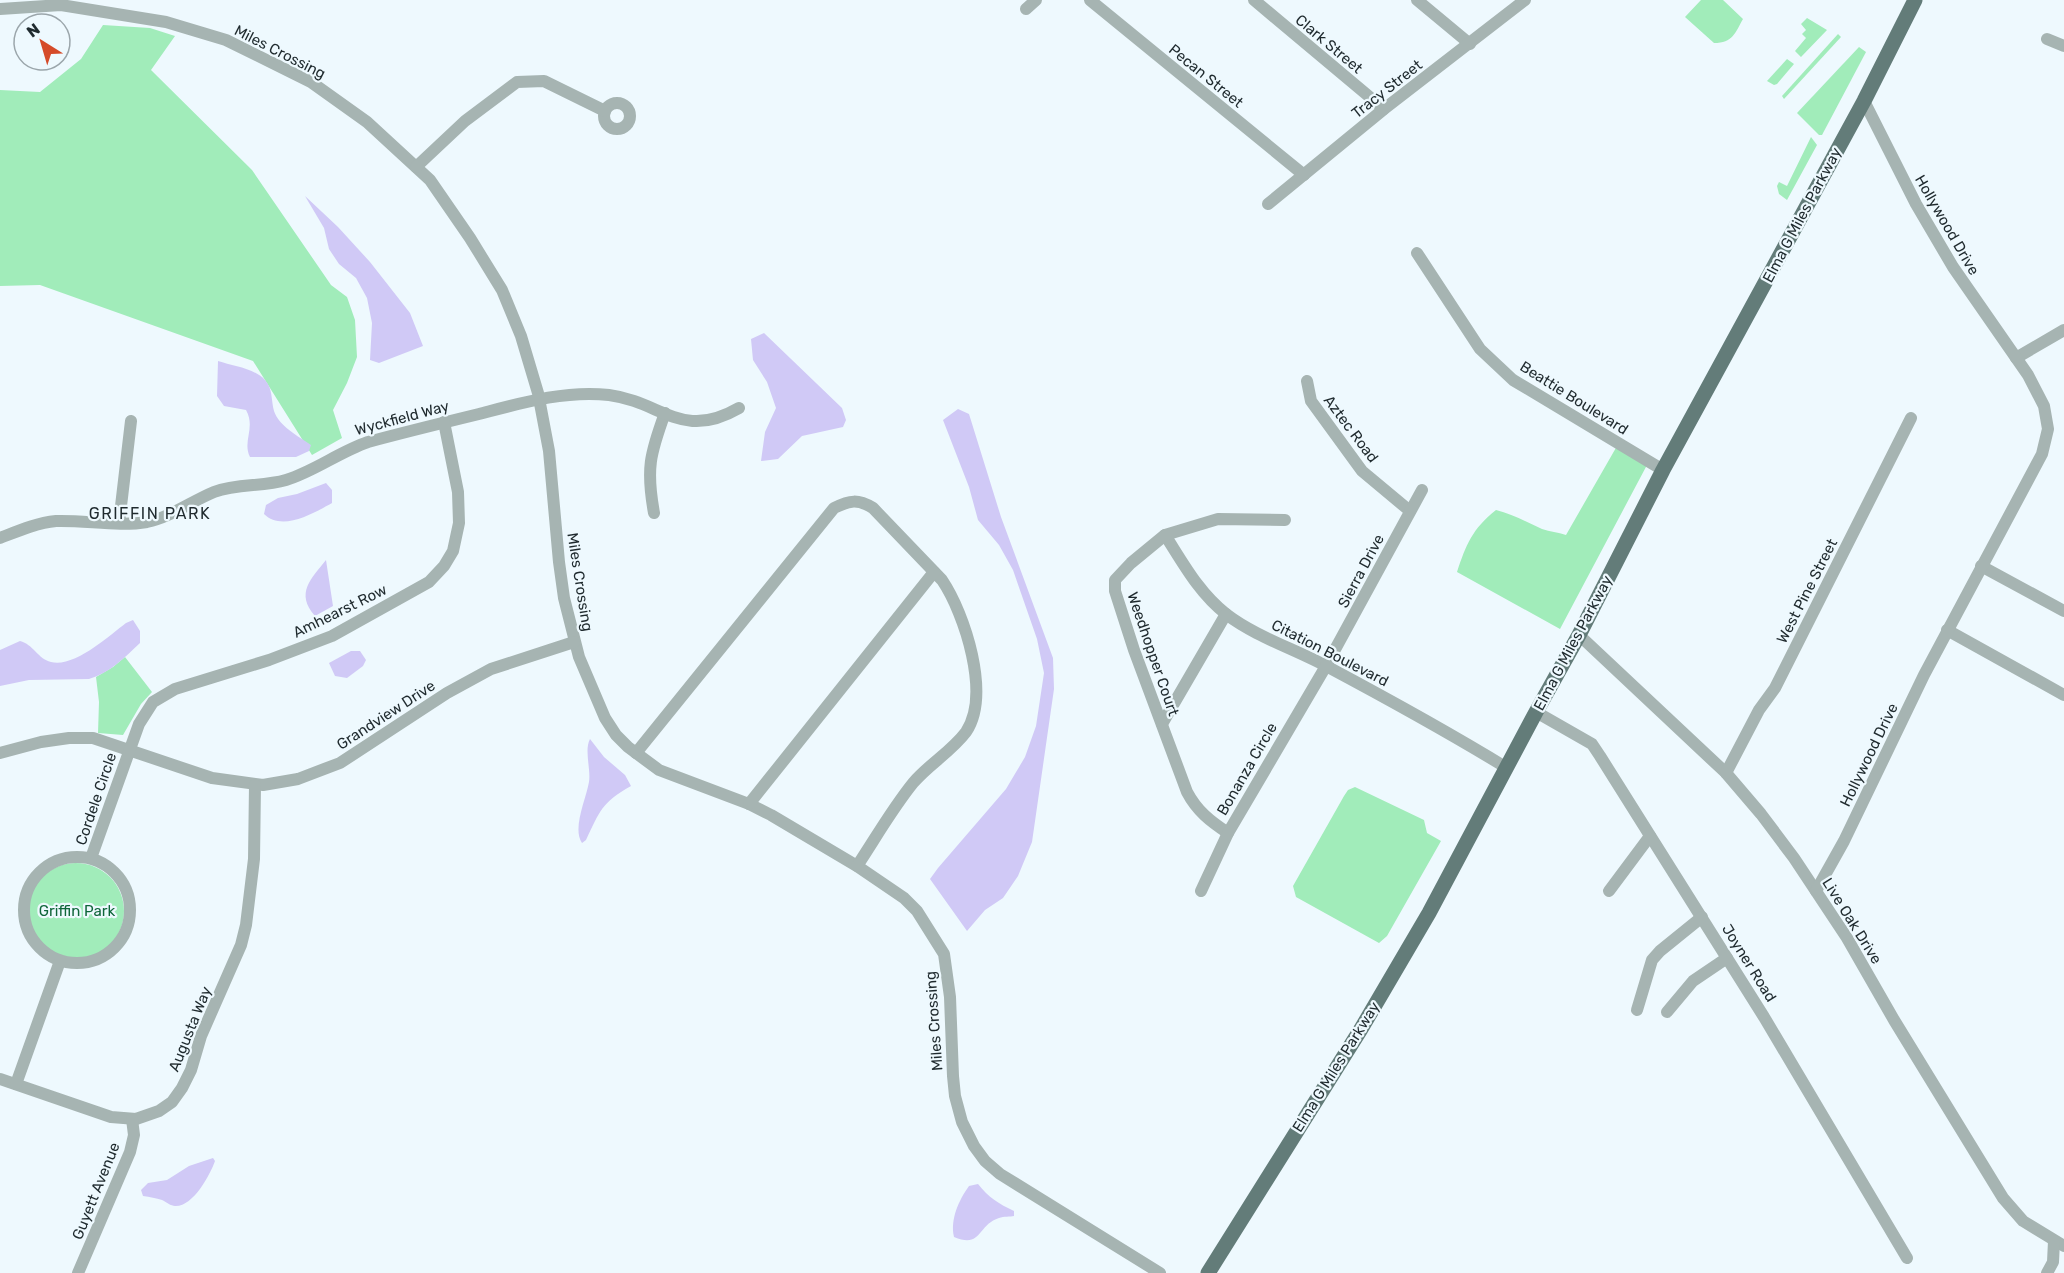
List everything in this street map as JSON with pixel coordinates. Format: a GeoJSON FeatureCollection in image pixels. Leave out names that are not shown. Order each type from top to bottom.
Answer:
{"type":"FeatureCollection","features":[{"type":"Feature","properties":{"kind":"main road","name":"Elma G Miles Parkway"},"geometry":{"type":"LineString","coordinates":[[1208,1273],[1399,966],[1579,635],[1663,470],[1863,101],[1915,0]]}},
{"type":"Feature","properties":{"kind":"street"},"geometry":{"type":"LineString","coordinates":[[1026,9],[1035,0]]}},
{"type":"Feature","properties":{"kind":"street","name":"Pecan Street"},"geometry":{"type":"LineString","coordinates":[[1090,0],[1304,175]]}},
{"type":"Feature","properties":{"kind":"street","name":"Clark Street"},"geometry":{"type":"LineString","coordinates":[[1254,0],[1384,109]]}},
{"type":"Feature","properties":{"kind":"street"},"geometry":{"type":"LineString","coordinates":[[1417,0],[1470,44]]}},
{"type":"Feature","properties":{"kind":"street","name":"Tracy Street"},"geometry":{"type":"LineString","coordinates":[[1268,204],[1384,109],[1525,0]]}},
{"type":"Feature","properties":{"kind":"street","name":"Miles Crossing"},"geometry":{"type":"LineString","coordinates":[[0,9],[61,3],[166,22],[226,40],[311,82],[367,122],[430,180],[502,290],[520,336],[539,399],[549,451],[559,562],[574,642],[589,684],[616,735],[659,770],[749,804],[771,815],[857,866],[904,898],[917,911],[944,954],[950,997],[955,1096],[962,1122],[980,1153],[1000,1174],[1160,1273]]}},
{"type":"Feature","properties":{"kind":"street"},"geometry":{"type":"LineString","coordinates":[[2047,39],[2064,46]]}},
{"type":"Feature","properties":{"kind":"street"},"geometry":{"type":"LineString","coordinates":[[416,167],[465,121],[517,82],[544,81],[605,111]]}},
{"type":"Feature","properties":{"kind":"street","name":"Hollywood Drive"},"geometry":{"type":"LineString","coordinates":[[1816,891],[1844,842],[1947,630],[2042,454],[2048,429],[2044,406],[2028,375],[1953,267],[1916,204],[1863,101]]}},
{"type":"Feature","properties":{"kind":"street","name":"Beattie Boulevard"},"geometry":{"type":"LineString","coordinates":[[1417,253],[1480,349],[1514,380],[1663,470]]}},
{"type":"Feature","properties":{"kind":"street"},"geometry":{"type":"LineString","coordinates":[[2016,358],[2064,330]]}},
{"type":"Feature","properties":{"kind":"street","name":"Aztec Road"},"geometry":{"type":"LineString","coordinates":[[1307,381],[1311,401],[1362,471],[1410,511]]}},
{"type":"Feature","properties":{"kind":"street","name":"Wyckfield Way"},"geometry":{"type":"LineString","coordinates":[[0,538],[29,526],[56,521],[148,522],[215,492],[232,487],[282,481],[308,472],[351,447],[539,399],[573,394],[610,395],[682,420],[702,422],[722,418],[739,408]]}},
{"type":"Feature","properties":{"kind":"street"},"geometry":{"type":"LineString","coordinates":[[654,513],[649,474],[652,449],[665,413]]}},
{"type":"Feature","properties":{"kind":"street","name":"West Pine Street"},"geometry":{"type":"LineString","coordinates":[[1726,773],[1759,710],[1775,688],[1911,418]]}},
{"type":"Feature","properties":{"kind":"street"},"geometry":{"type":"LineString","coordinates":[[119,523],[131,421]]}},
{"type":"Feature","properties":{"kind":"street","name":"Amhearst Row"},"geometry":{"type":"LineString","coordinates":[[129,749],[141,717],[162,696],[175,689],[269,660],[332,636],[429,582],[444,566],[453,551],[459,523],[458,492],[444,422]]}},
{"type":"Feature","properties":{"kind":"street","name":"Sierra Drive"},"geometry":{"type":"LineString","coordinates":[[1326,666],[1422,490]]}},
{"type":"Feature","properties":{"kind":"street"},"geometry":{"type":"LineString","coordinates":[[636,753],[834,508],[848,501],[862,501],[873,508],[948,589],[966,634],[976,685],[975,709],[968,729],[956,744],[908,789],[857,866]]}},
{"type":"Feature","properties":{"kind":"street","name":"Weedhopper Court"},"geometry":{"type":"LineString","coordinates":[[1228,833],[1202,815],[1193,804],[1134,650],[1115,591],[1115,580],[1131,563],[1165,535],[1218,519],[1285,520]]}},
{"type":"Feature","properties":{"kind":"street","name":"Citation Boulevard"},"geometry":{"type":"LineString","coordinates":[[1165,535],[1200,588],[1226,614],[1260,634],[1326,666],[1507,768]]}},
{"type":"Feature","properties":{"kind":"street"},"geometry":{"type":"LineString","coordinates":[[1981,566],[2064,611]]}},
{"type":"Feature","properties":{"kind":"street"},"geometry":{"type":"LineString","coordinates":[[749,804],[934,572]]}},
{"type":"Feature","properties":{"kind":"street"},"geometry":{"type":"LineString","coordinates":[[1162,724],[1226,614]]}},
{"type":"Feature","properties":{"kind":"street"},"geometry":{"type":"LineString","coordinates":[[1947,630],[2064,695]]}},
{"type":"Feature","properties":{"kind":"street","name":"Live Oak Drive"},"geometry":{"type":"LineString","coordinates":[[1579,635],[1726,773],[1761,814],[1816,891],[1846,938],[2003,1198],[2023,1221],[2059,1243]]}},
{"type":"Feature","properties":{"kind":"street","name":"Grandview Drive"},"geometry":{"type":"LineString","coordinates":[[0,753],[41,742],[69,738],[93,738],[129,749],[185,771],[212,778],[255,785],[298,779],[340,763],[469,680],[491,669],[574,642]]}},
{"type":"Feature","properties":{"kind":"street","name":"Bonanza Circle"},"geometry":{"type":"LineString","coordinates":[[1200,891],[1228,833],[1326,666]]}},
{"type":"Feature","properties":{"kind":"street","name":"Joyner Road"},"geometry":{"type":"LineString","coordinates":[[1536,712],[1592,744],[1702,917],[1906,1258]]}},
{"type":"Feature","properties":{"kind":"street","name":"Cordele Circle"},"geometry":{"type":"LineString","coordinates":[[92,858],[129,749]]}},
{"type":"Feature","properties":{"kind":"street","name":"Augusta Way"},"geometry":{"type":"LineString","coordinates":[[0,1079],[111,1117],[132,1119],[159,1111],[172,1102],[191,1070],[204,1028],[238,953],[246,926],[254,859],[255,785]]}},
{"type":"Feature","properties":{"kind":"street"},"geometry":{"type":"LineString","coordinates":[[1609,891],[1650,836]]}},
{"type":"Feature","properties":{"kind":"street","name":"Cordele Circle"},"geometry":{"type":"LineString","coordinates":[[74,857],[92,858],[111,870],[125,889],[130,912],[126,930],[115,947],[92,961],[81,963],[60,961],[44,952],[31,937],[26,921],[26,897],[36,877],[55,862],[74,857]]}},
{"type":"Feature","properties":{"kind":"street"},"geometry":{"type":"LineString","coordinates":[[1637,1010],[1652,960],[1702,917]]}},
{"type":"Feature","properties":{"kind":"street"},"geometry":{"type":"LineString","coordinates":[[1667,1012],[1693,981],[1727,958]]}},
{"type":"Feature","properties":{"kind":"street"},"geometry":{"type":"LineString","coordinates":[[16,1084],[60,961]]}},
{"type":"Feature","properties":{"kind":"street","name":"Guyett Avenue"},"geometry":{"type":"LineString","coordinates":[[78,1273],[130,1152],[134,1135],[132,1119]]}},
{"type":"Feature","properties":{"kind":"street"},"geometry":{"type":"LineString","coordinates":[[2047,1273],[2059,1243]]}},
{"type":"Feature","properties":{"kind":"green space"},"geometry":{"type":"Polygon","coordinates":[[[1701,0],[1723,0],[1743,19],[1729,39],[1714,43],[1685,17],[1701,0]]]}},
{"type":"Feature","properties":{"kind":"green space"},"geometry":{"type":"Polygon","coordinates":[[[1807,18],[1827,30],[1801,57],[1795,51],[1806,38],[1802,34],[1806,30],[1801,24],[1807,18]]]}},
{"type":"Feature","properties":{"kind":"green space"},"geometry":{"type":"Polygon","coordinates":[[[103,25],[150,28],[175,36],[151,70],[252,170],[331,285],[347,297],[355,320],[357,357],[333,410],[342,438],[312,455],[253,361],[40,285],[0,286],[0,90],[40,92],[65,72],[72,72],[72,66],[81,59],[103,25]]]}},
{"type":"Feature","properties":{"kind":"green space"},"geometry":{"type":"Polygon","coordinates":[[[1838,34],[1841,37],[1784,99],[1782,96],[1838,34]]]}},
{"type":"Feature","properties":{"kind":"green space"},"geometry":{"type":"Polygon","coordinates":[[[1859,47],[1866,52],[1822,135],[1819,135],[1797,113],[1859,47]]]}},
{"type":"Feature","properties":{"kind":"green space"},"geometry":{"type":"Polygon","coordinates":[[[1787,59],[1794,64],[1777,84],[1774,85],[1767,81],[1787,59]]]}},
{"type":"Feature","properties":{"kind":"green space"},"geometry":{"type":"Polygon","coordinates":[[[1811,137],[1817,145],[1787,200],[1779,194],[1777,186],[1779,182],[1787,186],[1811,137]]]}},
{"type":"Feature","properties":{"kind":"green space"},"geometry":{"type":"Polygon","coordinates":[[[1617,446],[1647,465],[1560,629],[1457,572],[1471,538],[1481,524],[1496,510],[1542,529],[1566,535],[1617,446]]]}},
{"type":"Feature","properties":{"kind":"green space"},"geometry":{"type":"Polygon","coordinates":[[[125,657],[152,692],[141,704],[123,735],[98,733],[99,702],[96,677],[125,657]]]}},
{"type":"Feature","properties":{"kind":"green space"},"geometry":{"type":"Polygon","coordinates":[[[1355,787],[1424,820],[1427,833],[1441,841],[1387,936],[1379,943],[1296,897],[1293,886],[1344,796],[1348,790],[1355,787]]]}},
{"type":"Feature","properties":{"kind":"green space","name":"Griffin Park"},"geometry":{"type":"Polygon","coordinates":[[[76,863],[94,866],[110,877],[121,893],[124,911],[121,929],[110,945],[94,956],[76,959],[58,956],[42,945],[31,929],[28,911],[31,893],[42,877],[58,866],[76,863]]]}},
{"type":"Feature","properties":{"kind":"shaded area"},"geometry":{"type":"Polygon","coordinates":[[[305,196],[370,262],[410,313],[423,346],[379,363],[370,360],[372,323],[367,298],[356,278],[339,264],[329,249],[324,228],[305,196]]]}},
{"type":"Feature","properties":{"kind":"shaded area"},"geometry":{"type":"Polygon","coordinates":[[[764,333],[842,408],[846,420],[843,427],[802,436],[778,459],[761,461],[765,432],[776,408],[767,382],[753,360],[751,339],[764,333]]]}},
{"type":"Feature","properties":{"kind":"shaded area"},"geometry":{"type":"Polygon","coordinates":[[[218,361],[249,370],[265,380],[271,391],[276,416],[289,430],[311,445],[309,451],[296,457],[250,457],[247,445],[250,423],[246,410],[224,406],[217,396],[218,361]]]}},
{"type":"Feature","properties":{"kind":"shaded area"},"geometry":{"type":"Polygon","coordinates":[[[958,409],[969,414],[1001,517],[1053,658],[1054,689],[1032,842],[1018,876],[1003,898],[985,910],[967,931],[930,879],[1006,789],[1025,757],[1036,726],[1044,673],[1037,639],[1013,570],[999,545],[978,520],[969,487],[943,420],[958,409]]]}},
{"type":"Feature","properties":{"kind":"shaded area"},"geometry":{"type":"Polygon","coordinates":[[[326,483],[332,490],[332,503],[316,511],[289,521],[271,519],[264,514],[266,505],[278,498],[297,494],[326,483]]]}},
{"type":"Feature","properties":{"kind":"shaded area"},"geometry":{"type":"Polygon","coordinates":[[[326,560],[333,606],[315,616],[306,600],[307,587],[326,560]]]}},
{"type":"Feature","properties":{"kind":"shaded area"},"geometry":{"type":"Polygon","coordinates":[[[133,620],[140,631],[140,643],[104,673],[89,679],[29,680],[0,686],[0,650],[20,641],[42,658],[60,663],[91,650],[133,620]]]}},
{"type":"Feature","properties":{"kind":"shaded area"},"geometry":{"type":"Polygon","coordinates":[[[351,651],[360,651],[366,660],[363,666],[347,678],[335,676],[329,663],[351,651]]]}},
{"type":"Feature","properties":{"kind":"shaded area"},"geometry":{"type":"Polygon","coordinates":[[[590,739],[604,757],[625,775],[631,786],[602,808],[586,840],[582,843],[578,830],[589,782],[588,743],[590,739]]]}},
{"type":"Feature","properties":{"kind":"shaded area"},"geometry":{"type":"Polygon","coordinates":[[[213,1158],[215,1161],[205,1182],[194,1196],[182,1205],[173,1206],[162,1200],[143,1196],[141,1190],[148,1183],[167,1180],[189,1166],[213,1158]]]}},
{"type":"Feature","properties":{"kind":"shaded area"},"geometry":{"type":"Polygon","coordinates":[[[978,1184],[994,1200],[1014,1211],[1014,1216],[1001,1217],[992,1221],[979,1235],[970,1240],[954,1237],[954,1217],[962,1197],[969,1186],[978,1184]]]}},
{"type":"Feature","properties":{"kind":"district","name":"GRIFFIN PARK"},"geometry":{"type":"Point","coordinates":[150,513]}}]}
